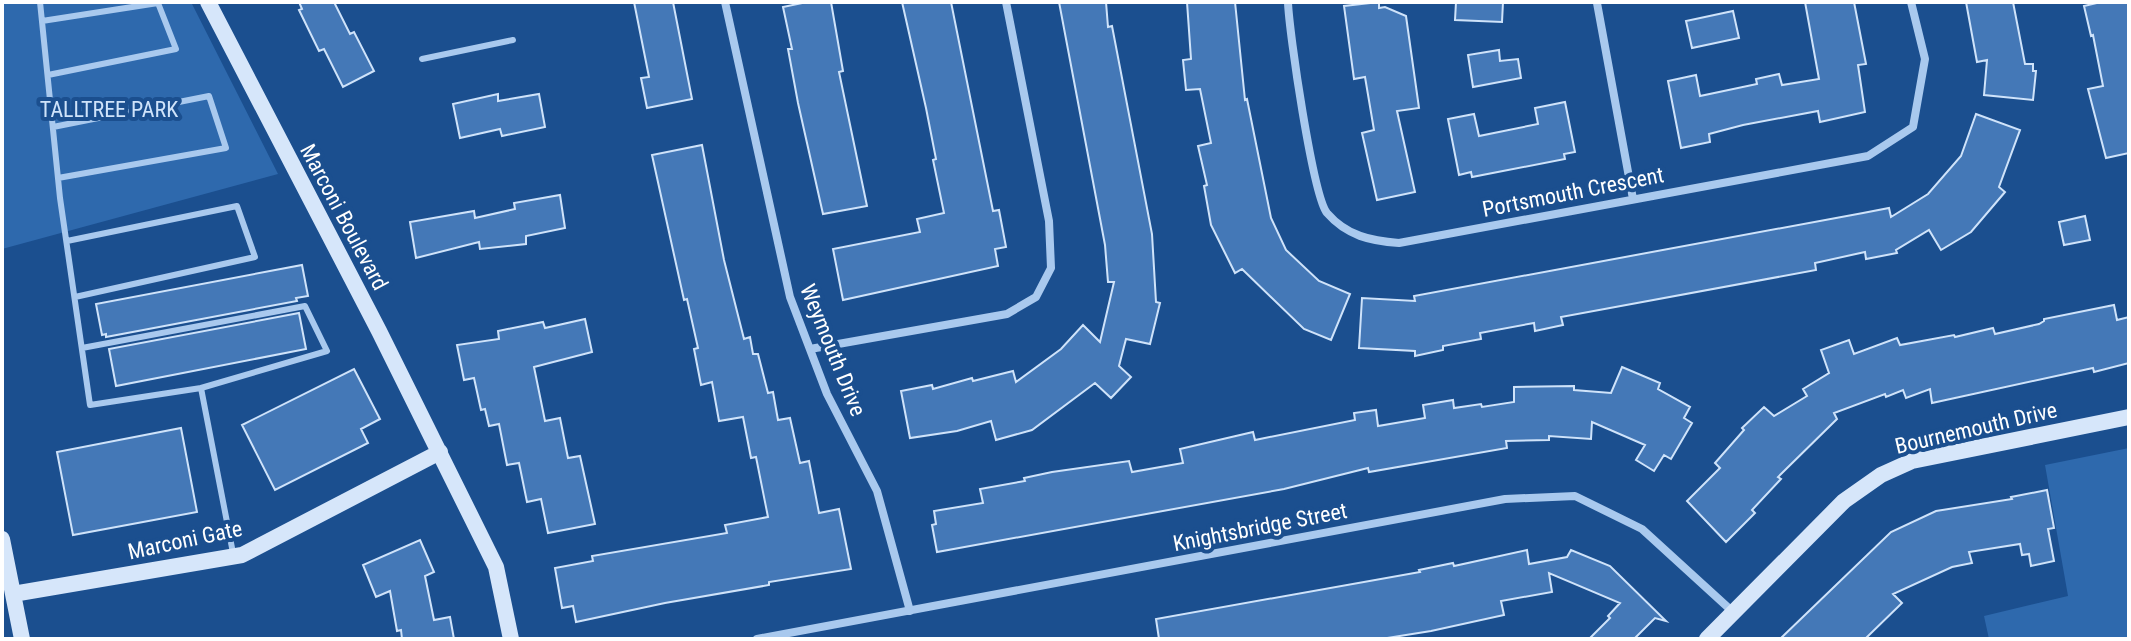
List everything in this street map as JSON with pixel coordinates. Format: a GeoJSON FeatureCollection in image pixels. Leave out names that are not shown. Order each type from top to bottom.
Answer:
{"type":"FeatureCollection","features":[{"type":"Feature","properties":{"kind":"street","name":"Marconi Boulevard"},"geometry":{"type":"LineString","coordinates":[[208,2],[440,452]]}},
{"type":"Feature","properties":{"kind":"street","name":"Weymouth Drive"},"geometry":{"type":"LineString","coordinates":[[725,2],[790,297],[827,394],[877,491],[910,611]]}},
{"type":"Feature","properties":{"kind":"street"},"geometry":{"type":"LineString","coordinates":[[810,349],[1007,314],[1036,297],[1051,268],[1049,221],[1006,2]]}},
{"type":"Feature","properties":{"kind":"street","name":"Portsmouth Crescent"},"geometry":{"type":"LineString","coordinates":[[1288,2],[1315,182],[1326,212],[1351,234],[1373,242],[1399,243],[1868,156],[1913,127],[1925,59],[1911,2]]}},
{"type":"Feature","properties":{"kind":"street"},"geometry":{"type":"LineString","coordinates":[[1597,3],[1633,199]]}},
{"type":"Feature","properties":{"kind":"street","name":"Bournemouth Drive"},"geometry":{"type":"LineString","coordinates":[[1707,639],[1844,501],[1881,475],[1912,461],[2129,417]]}},
{"type":"Feature","properties":{"kind":"street","name":"Marconi Gate"},"geometry":{"type":"LineString","coordinates":[[8,594],[242,555],[440,452]]}},
{"type":"Feature","properties":{"kind":"street"},"geometry":{"type":"LineString","coordinates":[[440,452],[496,567],[511,639]]}},
{"type":"Feature","properties":{"kind":"street","name":"Knightsbridge Street"},"geometry":{"type":"LineString","coordinates":[[757,639],[1505,499],[1575,496],[1642,529],[1733,612]]}},
{"type":"Feature","properties":{"kind":"street"},"geometry":{"type":"LineString","coordinates":[[2,539],[8,594],[22,639]]}},
{"type":"Feature","properties":{"kind":"lane"},"geometry":{"type":"LineString","coordinates":[[40,2],[58,178],[90,405],[201,388],[327,351],[305,306],[82,348]]}},
{"type":"Feature","properties":{"kind":"lane"},"geometry":{"type":"LineString","coordinates":[[42,21],[158,3],[176,49],[48,75]]}},
{"type":"Feature","properties":{"kind":"lane"},"geometry":{"type":"LineString","coordinates":[[422,59],[513,40]]}},
{"type":"Feature","properties":{"kind":"lane"},"geometry":{"type":"LineString","coordinates":[[53,127],[209,96],[226,148],[58,178]]}},
{"type":"Feature","properties":{"kind":"lane"},"geometry":{"type":"LineString","coordinates":[[67,241],[237,206],[255,257],[75,297]]}},
{"type":"Feature","properties":{"kind":"lane"},"geometry":{"type":"LineString","coordinates":[[201,388],[233,557]]}},
{"type":"Feature","properties":{"kind":"green space","name":"TALLTREE PARK"},"geometry":{"type":"Polygon","coordinates":[[[2,2],[191,2],[278,174],[2,249],[2,2]]]}},
{"type":"Feature","properties":{"kind":"green space"},"geometry":{"type":"Polygon","coordinates":[[[2129,448],[2129,639],[1989,639],[1984,616],[2068,596],[2045,465],[2129,448]]]}},
{"type":"Feature","properties":{"kind":"building"},"geometry":{"type":"Polygon","coordinates":[[[299,2],[334,2],[374,71],[343,87],[324,49],[319,51],[299,10],[302,9],[299,2]]]}},
{"type":"Feature","properties":{"kind":"building"},"geometry":{"type":"Polygon","coordinates":[[[634,2],[673,2],[692,99],[647,108],[641,78],[649,77],[634,2]]]}},
{"type":"Feature","properties":{"kind":"building"},"geometry":{"type":"Polygon","coordinates":[[[807,2],[831,2],[843,71],[839,72],[867,206],[823,214],[798,103],[788,49],[792,49],[783,7],[807,2]]]}},
{"type":"Feature","properties":{"kind":"building"},"geometry":{"type":"Polygon","coordinates":[[[902,2],[951,2],[993,211],[999,210],[1006,247],[995,249],[998,266],[843,300],[833,249],[920,232],[917,219],[944,213],[926,108],[902,2]]]}},
{"type":"Feature","properties":{"kind":"building"},"geometry":{"type":"Polygon","coordinates":[[[1059,2],[1106,2],[1108,27],[1112,26],[1152,234],[1156,302],[1160,303],[1150,344],[1126,339],[1119,366],[1131,377],[1111,398],[1095,383],[1032,430],[996,440],[991,421],[957,431],[910,438],[901,391],[932,385],[933,389],[1013,371],[1016,382],[1061,349],[1083,325],[1100,342],[1114,282],[1108,282],[1105,245],[1059,2]]]}},
{"type":"Feature","properties":{"kind":"building"},"geometry":{"type":"Polygon","coordinates":[[[1187,2],[1235,2],[1245,100],[1271,218],[1286,250],[1319,281],[1350,294],[1331,340],[1304,329],[1242,269],[1235,273],[1211,225],[1204,186],[1207,185],[1198,146],[1211,143],[1200,89],[1186,90],[1183,60],[1191,59],[1187,2]]]}},
{"type":"Feature","properties":{"kind":"building"},"geometry":{"type":"Polygon","coordinates":[[[1379,2],[1379,8],[1385,7],[1406,16],[1419,108],[1397,111],[1415,192],[1377,200],[1362,133],[1374,130],[1365,77],[1354,79],[1344,6],[1379,2]]]}},
{"type":"Feature","properties":{"kind":"building"},"geometry":{"type":"Polygon","coordinates":[[[1456,2],[1503,2],[1502,22],[1455,20],[1456,2]]]}},
{"type":"Feature","properties":{"kind":"building"},"geometry":{"type":"Polygon","coordinates":[[[1805,2],[1854,2],[1866,64],[1858,65],[1865,112],[1820,122],[1818,111],[1743,125],[1709,134],[1710,142],[1681,148],[1668,81],[1696,75],[1700,96],[1757,84],[1756,79],[1779,74],[1782,85],[1819,79],[1805,2]]]}},
{"type":"Feature","properties":{"kind":"building"},"geometry":{"type":"Polygon","coordinates":[[[1966,2],[2013,2],[2025,64],[2033,64],[2033,71],[2036,71],[2033,100],[1984,95],[1987,60],[1977,62],[1966,2]]]}},
{"type":"Feature","properties":{"kind":"building"},"geometry":{"type":"Polygon","coordinates":[[[2101,2],[2129,2],[2129,153],[2106,158],[2088,89],[2103,86],[2084,6],[2101,2]]]}},
{"type":"Feature","properties":{"kind":"building"},"geometry":{"type":"Polygon","coordinates":[[[1733,11],[1739,38],[1692,48],[1686,21],[1733,11]]]}},
{"type":"Feature","properties":{"kind":"building"},"geometry":{"type":"Polygon","coordinates":[[[1499,50],[1500,61],[1518,59],[1521,78],[1473,87],[1468,55],[1499,50]]]}},
{"type":"Feature","properties":{"kind":"building"},"geometry":{"type":"Polygon","coordinates":[[[498,94],[498,101],[539,94],[545,127],[502,136],[500,129],[460,138],[453,104],[498,94]]]}},
{"type":"Feature","properties":{"kind":"building"},"geometry":{"type":"Polygon","coordinates":[[[1565,102],[1575,152],[1564,154],[1565,159],[1472,177],[1471,172],[1459,175],[1448,119],[1474,114],[1479,136],[1538,124],[1535,108],[1565,102]]]}},
{"type":"Feature","properties":{"kind":"building"},"geometry":{"type":"Polygon","coordinates":[[[1976,114],[2020,130],[1999,187],[2005,192],[1971,232],[1941,250],[1929,230],[1896,250],[1897,253],[1866,259],[1865,252],[1815,263],[1816,270],[1561,317],[1563,325],[1535,331],[1534,323],[1480,333],[1481,339],[1443,346],[1443,350],[1415,356],[1415,351],[1359,348],[1362,298],[1415,301],[1414,296],[1889,208],[1891,217],[1928,194],[1961,156],[1976,114]]]}},
{"type":"Feature","properties":{"kind":"building"},"geometry":{"type":"Polygon","coordinates":[[[702,145],[724,260],[744,339],[750,337],[753,354],[758,354],[768,393],[773,392],[778,420],[790,418],[800,463],[809,461],[819,513],[839,509],[851,569],[769,582],[769,585],[576,622],[573,606],[562,608],[555,568],[593,561],[592,556],[727,533],[725,525],[768,517],[756,457],[751,458],[743,417],[719,421],[712,382],[701,385],[694,349],[698,348],[687,299],[684,300],[652,155],[702,145]]]}},
{"type":"Feature","properties":{"kind":"building"},"geometry":{"type":"Polygon","coordinates":[[[560,195],[565,228],[526,236],[526,244],[480,249],[479,242],[416,258],[410,222],[474,211],[475,218],[515,209],[514,203],[560,195]]]}},
{"type":"Feature","properties":{"kind":"building"},"geometry":{"type":"Polygon","coordinates":[[[2085,216],[2090,240],[2064,245],[2059,222],[2085,216]]]}},
{"type":"Feature","properties":{"kind":"building"},"geometry":{"type":"Polygon","coordinates":[[[302,265],[308,296],[296,298],[297,301],[106,337],[106,334],[102,335],[96,304],[302,265]]]}},
{"type":"Feature","properties":{"kind":"building"},"geometry":{"type":"Polygon","coordinates":[[[2114,305],[2117,320],[2129,317],[2129,363],[1932,403],[1930,389],[1906,398],[1903,390],[1834,413],[1837,419],[1778,477],[1781,479],[1752,510],[1755,513],[1726,542],[1687,501],[1720,468],[1715,463],[1744,430],[1742,428],[1764,407],[1774,416],[1807,396],[1803,389],[1829,373],[1821,350],[1849,340],[1854,354],[1897,338],[1900,345],[1993,328],[1995,334],[2039,324],[2044,319],[2114,305]]]}},
{"type":"Feature","properties":{"kind":"building"},"geometry":{"type":"Polygon","coordinates":[[[299,313],[306,349],[116,386],[109,349],[299,313]]]}},
{"type":"Feature","properties":{"kind":"building"},"geometry":{"type":"Polygon","coordinates":[[[585,319],[592,352],[534,367],[545,421],[560,418],[568,458],[580,456],[595,524],[548,533],[541,499],[527,502],[519,463],[507,465],[499,424],[489,426],[485,409],[481,410],[474,378],[464,380],[457,345],[499,339],[498,331],[543,322],[545,328],[585,319]]]}},
{"type":"Feature","properties":{"kind":"building"},"geometry":{"type":"Polygon","coordinates":[[[1622,367],[1660,383],[1658,389],[1690,407],[1684,418],[1692,423],[1671,459],[1664,455],[1654,471],[1636,460],[1645,445],[1592,422],[1591,439],[1549,436],[1549,440],[1506,441],[1507,448],[1369,472],[1368,468],[1284,489],[937,552],[932,525],[936,524],[934,511],[983,503],[980,489],[1025,481],[1024,478],[1052,472],[1129,461],[1132,472],[1183,463],[1180,449],[1253,432],[1255,440],[1355,420],[1354,413],[1376,410],[1378,426],[1425,418],[1423,405],[1453,400],[1454,408],[1514,402],[1514,387],[1574,386],[1574,390],[1611,393],[1622,367]]]}},
{"type":"Feature","properties":{"kind":"building"},"geometry":{"type":"Polygon","coordinates":[[[354,369],[380,419],[361,429],[368,443],[275,490],[242,425],[354,369]]]}},
{"type":"Feature","properties":{"kind":"building"},"geometry":{"type":"Polygon","coordinates":[[[181,428],[197,512],[73,535],[57,452],[181,428]]]}},
{"type":"Feature","properties":{"kind":"building"},"geometry":{"type":"Polygon","coordinates":[[[2047,490],[2054,528],[2048,529],[2054,561],[2031,566],[2029,554],[2022,555],[2020,544],[1969,552],[1972,563],[1952,567],[1893,594],[1902,603],[1865,639],[1780,639],[1891,532],[1936,511],[2047,490]]]}},
{"type":"Feature","properties":{"kind":"building"},"geometry":{"type":"Polygon","coordinates":[[[420,540],[434,572],[425,576],[434,620],[450,617],[454,639],[402,639],[401,630],[397,631],[390,591],[376,597],[363,565],[420,540]]]}},
{"type":"Feature","properties":{"kind":"building"},"geometry":{"type":"Polygon","coordinates":[[[1527,550],[1529,564],[1567,557],[1571,550],[1610,566],[1666,621],[1655,618],[1634,639],[1589,639],[1620,603],[1549,573],[1552,592],[1501,601],[1504,615],[1431,631],[1381,639],[1159,639],[1156,619],[1527,550]]]}}]}
